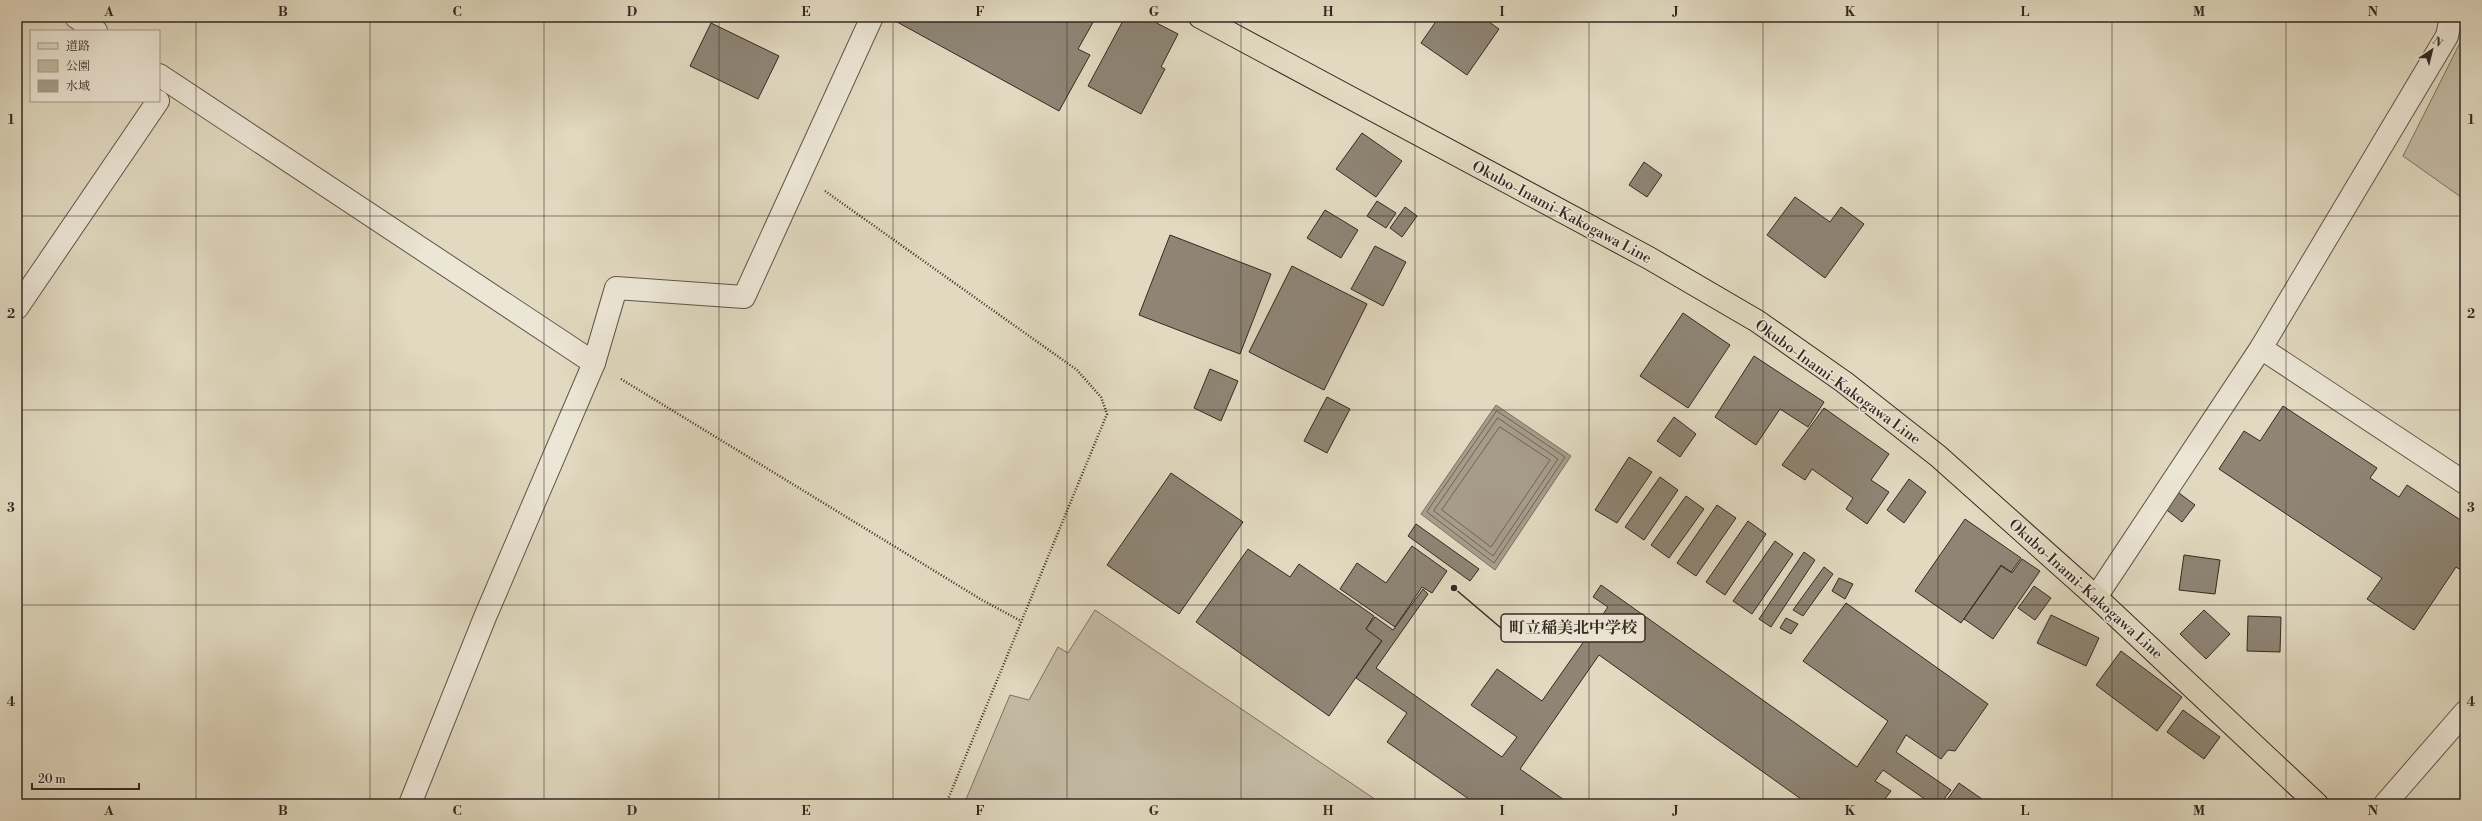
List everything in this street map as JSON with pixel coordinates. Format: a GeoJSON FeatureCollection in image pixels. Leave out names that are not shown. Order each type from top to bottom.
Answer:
{"type":"FeatureCollection","features":[{"type":"Feature","properties":{"kind":"main road","name":"Okubo-Inami-Kakogawa Line"},"geometry":{"type":"LineString","coordinates":[[1200,17],[1649,258],[1756,321],[1844,382],[1938,456],[2096,597],[2317,804]]}},
{"type":"Feature","properties":{"kind":"street"},"geometry":{"type":"LineString","coordinates":[[76,17],[95,30]]}},
{"type":"Feature","properties":{"kind":"street"},"geometry":{"type":"LineString","coordinates":[[410,804],[485,617],[594,363],[616,288],[744,297],[872,17]]}},
{"type":"Feature","properties":{"kind":"street"},"geometry":{"type":"LineString","coordinates":[[2096,597],[2261,348],[2447,36],[2451,17]]}},
{"type":"Feature","properties":{"kind":"street"},"geometry":{"type":"LineString","coordinates":[[2457,17],[2465,23]]}},
{"type":"Feature","properties":{"kind":"street"},"geometry":{"type":"LineString","coordinates":[[162,89],[594,363]]}},
{"type":"Feature","properties":{"kind":"street"},"geometry":{"type":"LineString","coordinates":[[17,308],[153,102]]}},
{"type":"Feature","properties":{"kind":"street"},"geometry":{"type":"LineString","coordinates":[[2261,348],[2465,483]]}},
{"type":"Feature","properties":{"kind":"street"},"geometry":{"type":"LineString","coordinates":[[2385,804],[2465,712]]}},
{"type":"Feature","properties":{"kind":"path"},"geometry":{"type":"LineString","coordinates":[[800,172],[1077,370],[1101,397],[1108,414],[946,804]]}},
{"type":"Feature","properties":{"kind":"path"},"geometry":{"type":"LineString","coordinates":[[594,363],[976,596],[1021,621]]}},
{"type":"Feature","properties":{"kind":"green space"},"geometry":{"type":"Polygon","coordinates":[[[2465,35],[2465,200],[2403,156],[2465,35]]]}},
{"type":"Feature","properties":{"kind":"green space"},"geometry":{"type":"Polygon","coordinates":[[[1095,610],[1382,804],[964,804],[1010,695],[1029,700],[1058,647],[1068,653],[1095,610]]]}},
{"type":"Feature","properties":{"kind":"water"},"geometry":{"type":"Polygon","coordinates":[[[1496,405],[1571,456],[1495,570],[1421,514],[1496,405]]]}},
{"type":"Feature","properties":{"kind":"building"},"geometry":{"type":"Polygon","coordinates":[[[888,17],[1096,17],[1078,49],[1090,55],[1059,111],[888,17]]]}},
{"type":"Feature","properties":{"kind":"building"},"geometry":{"type":"Polygon","coordinates":[[[1125,17],[1145,17],[1178,34],[1161,67],[1165,69],[1141,114],[1088,86],[1125,17]]]}},
{"type":"Feature","properties":{"kind":"building"},"geometry":{"type":"Polygon","coordinates":[[[1439,17],[1482,17],[1499,29],[1467,75],[1421,43],[1439,17]]]}},
{"type":"Feature","properties":{"kind":"building"},"geometry":{"type":"Polygon","coordinates":[[[711,23],[779,56],[758,99],[690,66],[711,23]]]}},
{"type":"Feature","properties":{"kind":"building"},"geometry":{"type":"Polygon","coordinates":[[[1362,133],[1402,161],[1376,197],[1336,169],[1362,133]]]}},
{"type":"Feature","properties":{"kind":"building"},"geometry":{"type":"Polygon","coordinates":[[[1644,162],[1662,175],[1647,197],[1629,185],[1644,162]]]}},
{"type":"Feature","properties":{"kind":"building"},"geometry":{"type":"Polygon","coordinates":[[[1795,197],[1830,222],[1841,207],[1864,224],[1825,278],[1767,235],[1795,197]]]}},
{"type":"Feature","properties":{"kind":"building"},"geometry":{"type":"Polygon","coordinates":[[[1377,201],[1396,213],[1386,228],[1367,216],[1377,201]]]}},
{"type":"Feature","properties":{"kind":"building"},"geometry":{"type":"Polygon","coordinates":[[[1405,207],[1417,216],[1402,237],[1390,228],[1405,207]]]}},
{"type":"Feature","properties":{"kind":"building"},"geometry":{"type":"Polygon","coordinates":[[[1325,210],[1358,230],[1341,258],[1307,238],[1325,210]]]}},
{"type":"Feature","properties":{"kind":"building"},"geometry":{"type":"Polygon","coordinates":[[[1170,235],[1271,274],[1240,354],[1139,315],[1170,235]]]}},
{"type":"Feature","properties":{"kind":"building"},"geometry":{"type":"Polygon","coordinates":[[[1375,246],[1406,262],[1383,306],[1351,289],[1375,246]]]}},
{"type":"Feature","properties":{"kind":"building"},"geometry":{"type":"Polygon","coordinates":[[[1292,266],[1367,304],[1324,390],[1249,352],[1292,266]]]}},
{"type":"Feature","properties":{"kind":"building"},"geometry":{"type":"Polygon","coordinates":[[[1683,313],[1730,345],[1688,408],[1640,376],[1683,313]]]}},
{"type":"Feature","properties":{"kind":"building"},"geometry":{"type":"Polygon","coordinates":[[[1754,356],[1824,402],[1808,427],[1780,409],[1756,445],[1715,417],[1754,356]]]}},
{"type":"Feature","properties":{"kind":"building"},"geometry":{"type":"Polygon","coordinates":[[[1210,369],[1238,381],[1221,421],[1194,408],[1210,369]]]}},
{"type":"Feature","properties":{"kind":"building"},"geometry":{"type":"Polygon","coordinates":[[[1327,397],[1350,409],[1327,453],[1304,441],[1327,397]]]}},
{"type":"Feature","properties":{"kind":"building"},"geometry":{"type":"Polygon","coordinates":[[[2283,406],[2377,468],[2370,478],[2399,497],[2407,485],[2465,523],[2465,565],[2461,570],[2456,567],[2414,630],[2367,599],[2382,578],[2219,469],[2244,431],[2260,441],[2283,406]]]}},
{"type":"Feature","properties":{"kind":"building"},"geometry":{"type":"Polygon","coordinates":[[[1824,408],[1889,454],[1871,480],[1889,492],[1867,524],[1846,509],[1853,498],[1812,469],[1805,480],[1782,465],[1824,408]]]}},
{"type":"Feature","properties":{"kind":"building"},"geometry":{"type":"Polygon","coordinates":[[[1674,417],[1696,434],[1680,457],[1657,441],[1674,417]]]}},
{"type":"Feature","properties":{"kind":"building"},"geometry":{"type":"Polygon","coordinates":[[[1629,457],[1652,472],[1617,523],[1595,510],[1629,457]]]}},
{"type":"Feature","properties":{"kind":"building"},"geometry":{"type":"Polygon","coordinates":[[[1171,473],[1243,522],[1179,614],[1107,565],[1171,473]]]}},
{"type":"Feature","properties":{"kind":"building"},"geometry":{"type":"Polygon","coordinates":[[[1660,477],[1678,490],[1644,540],[1625,527],[1660,477]]]}},
{"type":"Feature","properties":{"kind":"building"},"geometry":{"type":"Polygon","coordinates":[[[1909,479],[1926,492],[1904,523],[1887,510],[1909,479]]]}},
{"type":"Feature","properties":{"kind":"building"},"geometry":{"type":"Polygon","coordinates":[[[2175,490],[2195,505],[2182,522],[2163,507],[2175,490]]]}},
{"type":"Feature","properties":{"kind":"building"},"geometry":{"type":"Polygon","coordinates":[[[1686,496],[1704,509],[1669,558],[1651,545],[1686,496]]]}},
{"type":"Feature","properties":{"kind":"building"},"geometry":{"type":"Polygon","coordinates":[[[1717,505],[1736,518],[1696,576],[1677,563],[1717,505]]]}},
{"type":"Feature","properties":{"kind":"building"},"geometry":{"type":"Polygon","coordinates":[[[1965,519],[2021,558],[2011,572],[2001,565],[1961,623],[1915,591],[1965,519]]]}},
{"type":"Feature","properties":{"kind":"building"},"geometry":{"type":"Polygon","coordinates":[[[1748,521],[1766,534],[1725,595],[1706,582],[1748,521]]]}},
{"type":"Feature","properties":{"kind":"building"},"geometry":{"type":"Polygon","coordinates":[[[1416,524],[1479,569],[1470,581],[1408,536],[1416,524]]]}},
{"type":"Feature","properties":{"kind":"building"},"geometry":{"type":"Polygon","coordinates":[[[1775,541],[1793,554],[1752,614],[1733,601],[1775,541]]]}},
{"type":"Feature","properties":{"kind":"building"},"geometry":{"type":"Polygon","coordinates":[[[1412,546],[1447,571],[1432,593],[1422,587],[1395,627],[1340,589],[1357,563],[1386,583],[1412,546]]]}},
{"type":"Feature","properties":{"kind":"building"},"geometry":{"type":"Polygon","coordinates":[[[1248,549],[1290,577],[1299,564],[1374,616],[1366,629],[1382,640],[1329,716],[1196,622],[1248,549]]]}},
{"type":"Feature","properties":{"kind":"building"},"geometry":{"type":"Polygon","coordinates":[[[1804,552],[1815,560],[1771,627],[1759,619],[1804,552]]]}},
{"type":"Feature","properties":{"kind":"building"},"geometry":{"type":"Polygon","coordinates":[[[2184,555],[2220,560],[2215,594],[2179,590],[2184,555]]]}},
{"type":"Feature","properties":{"kind":"building"},"geometry":{"type":"Polygon","coordinates":[[[2022,559],[2040,571],[1993,639],[1964,619],[2001,566],[2012,573],[2022,559]]]}},
{"type":"Feature","properties":{"kind":"building"},"geometry":{"type":"Polygon","coordinates":[[[1824,567],[1833,574],[1803,616],[1793,610],[1824,567]]]}},
{"type":"Feature","properties":{"kind":"building"},"geometry":{"type":"Polygon","coordinates":[[[1839,578],[1853,584],[1845,599],[1832,591],[1839,578]]]}},
{"type":"Feature","properties":{"kind":"building"},"geometry":{"type":"Polygon","coordinates":[[[1601,585],[1857,767],[1888,721],[1803,661],[1846,603],[1988,704],[1955,751],[1948,750],[1941,759],[1906,735],[1896,752],[1951,790],[1940,804],[1932,804],[1883,770],[1875,781],[1891,791],[1881,804],[1808,804],[1599,655],[1520,769],[1570,804],[1476,804],[1387,742],[1407,713],[1356,678],[1382,641],[1366,629],[1375,617],[1393,630],[1423,589],[1428,594],[1376,668],[1502,757],[1517,737],[1471,705],[1497,669],[1542,701],[1608,607],[1593,597],[1601,585]]]}},
{"type":"Feature","properties":{"kind":"building"},"geometry":{"type":"Polygon","coordinates":[[[2034,586],[2051,598],[2035,620],[2018,608],[2034,586]]]}},
{"type":"Feature","properties":{"kind":"building"},"geometry":{"type":"Polygon","coordinates":[[[2204,610],[2230,634],[2206,659],[2180,634],[2204,610]]]}},
{"type":"Feature","properties":{"kind":"building"},"geometry":{"type":"Polygon","coordinates":[[[2051,615],[2099,638],[2086,666],[2037,643],[2051,615]]]}},
{"type":"Feature","properties":{"kind":"building"},"geometry":{"type":"Polygon","coordinates":[[[2248,616],[2281,617],[2280,652],[2247,651],[2248,616]]]}},
{"type":"Feature","properties":{"kind":"building"},"geometry":{"type":"Polygon","coordinates":[[[1786,618],[1798,624],[1791,634],[1780,628],[1786,618]]]}},
{"type":"Feature","properties":{"kind":"building"},"geometry":{"type":"Polygon","coordinates":[[[2121,651],[2182,697],[2157,731],[2096,685],[2121,651]]]}},
{"type":"Feature","properties":{"kind":"building"},"geometry":{"type":"Polygon","coordinates":[[[2183,710],[2220,737],[2204,759],[2167,732],[2183,710]]]}},
{"type":"Feature","properties":{"kind":"building"},"geometry":{"type":"Polygon","coordinates":[[[1959,783],[1989,804],[1944,804],[1959,783]]]}},
{"type":"Feature","properties":{"kind":"place","name":"町立稲美北中学校"},"geometry":{"type":"Point","coordinates":[1454,588]}}]}
